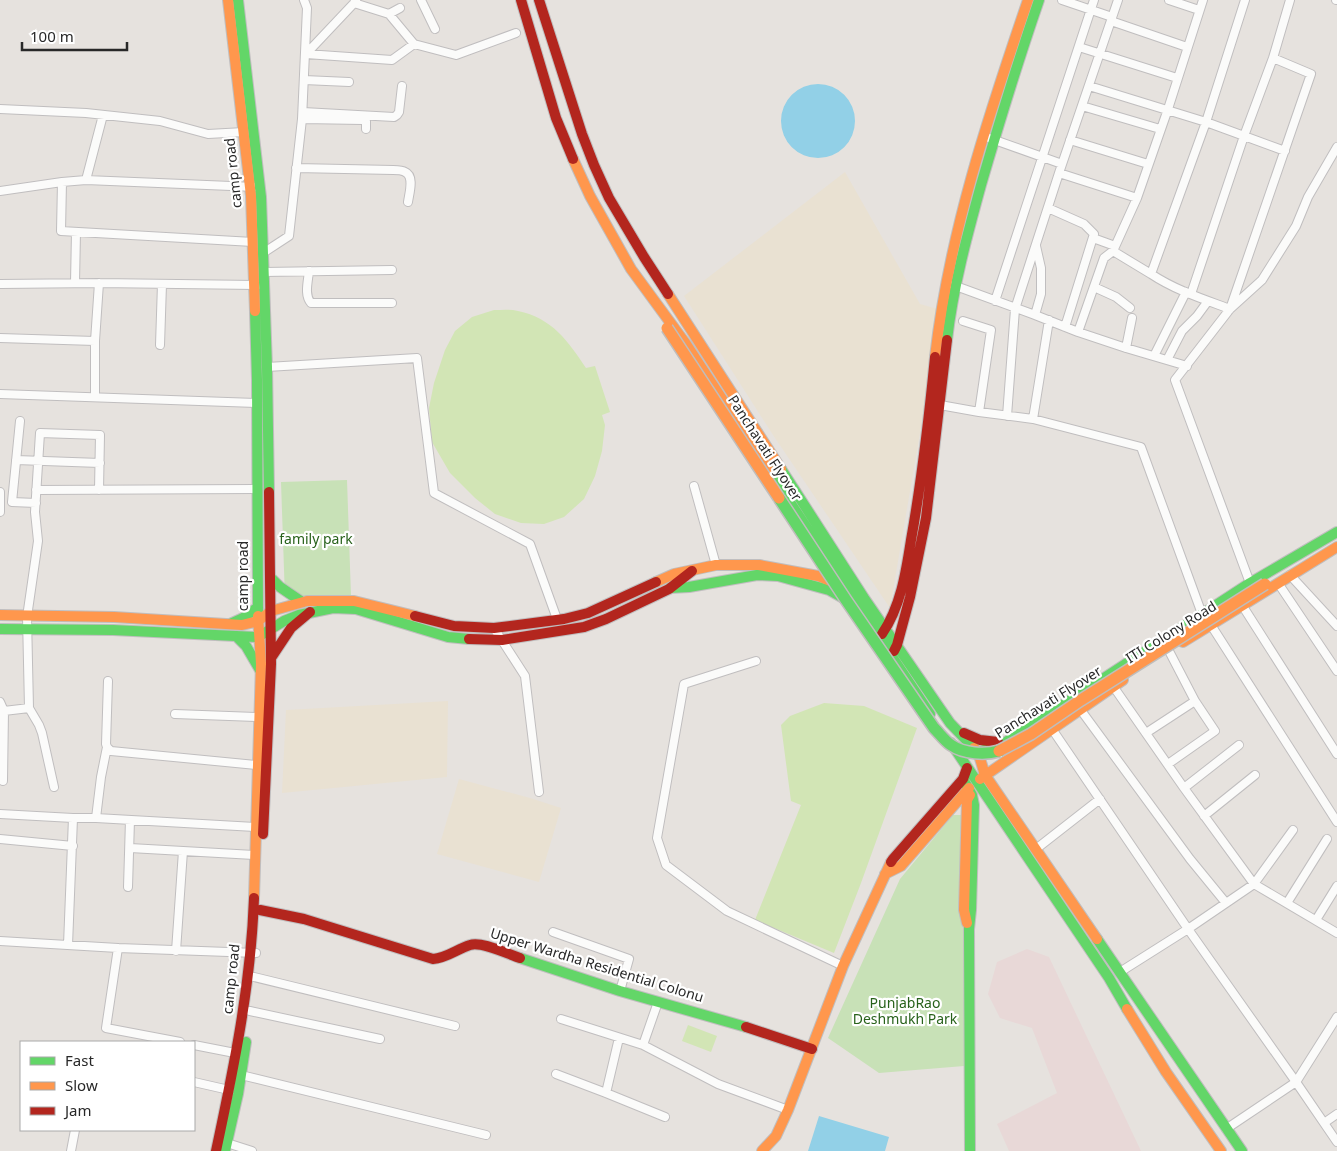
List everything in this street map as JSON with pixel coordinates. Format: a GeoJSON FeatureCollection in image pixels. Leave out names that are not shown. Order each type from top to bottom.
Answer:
{"type":"FeatureCollection","features":[{"type":"Feature","properties":{"kind":"main road","name":"camp road"},"geometry":{"type":"LineString","coordinates":[[216,1151],[229,1090],[250,1011],[254,977],[252,915],[260,671],[258,637],[257,403],[259,285],[264,272],[243,87],[228,0]]}},
{"type":"Feature","properties":{"kind":"main road","name":"camp road"},"geometry":{"type":"LineString","coordinates":[[226,1147],[241,1075],[240,1054],[246,995],[260,910],[271,611],[267,367],[253,242],[255,186],[244,132],[238,0]]}},
{"type":"Feature","properties":{"kind":"main road"},"geometry":{"type":"LineString","coordinates":[[520,0],[556,118],[590,196],[631,269],[686,344],[847,595],[882,633],[950,723],[978,752]]}},
{"type":"Feature","properties":{"kind":"main road"},"geometry":{"type":"LineString","coordinates":[[539,0],[582,134],[610,198],[654,272],[864,598],[882,633]]}},
{"type":"Feature","properties":{"kind":"main road"},"geometry":{"type":"LineString","coordinates":[[1028,0],[1007,60],[963,250],[952,285],[933,376],[926,518],[910,597],[894,650],[972,780],[1038,862],[1120,972],[1242,1151]]}},
{"type":"Feature","properties":{"kind":"main road"},"geometry":{"type":"LineString","coordinates":[[988,138],[1017,64],[1039,0]]}},
{"type":"Feature","properties":{"kind":"main road"},"geometry":{"type":"LineString","coordinates":[[882,633],[899,601],[940,405],[950,321],[952,285]]}},
{"type":"Feature","properties":{"kind":"main road","name":"Panchavati Flyover"},"geometry":{"type":"LineString","coordinates":[[662,312],[667,328],[934,728],[952,745],[962,751],[981,754],[996,752],[1006,748],[1031,734],[1081,700],[1265,584],[1276,578],[1284,579]]}},
{"type":"Feature","properties":{"kind":"main road"},"geometry":{"type":"LineString","coordinates":[[978,752],[1006,742],[1250,582],[1337,532]]}},
{"type":"Feature","properties":{"kind":"main road","name":"ITI Colony Road"},"geometry":{"type":"LineString","coordinates":[[972,780],[1052,729],[1113,686],[1337,547]]}},
{"type":"Feature","properties":{"kind":"main road"},"geometry":{"type":"LineString","coordinates":[[0,616],[114,617],[242,625],[258,621],[271,611],[302,602],[354,601],[454,626],[494,628],[564,619],[588,613],[669,576],[716,565],[759,565],[818,576],[847,595],[864,598]]}},
{"type":"Feature","properties":{"kind":"main road"},"geometry":{"type":"LineString","coordinates":[[0,629],[113,630],[258,637],[299,615],[333,608],[356,609],[458,639],[502,640],[584,627],[606,619],[670,588],[693,570]]}},
{"type":"Feature","properties":{"kind":"main road","name":"Panchavati Flyover"},"geometry":{"type":"LineString","coordinates":[[670,588],[689,587],[757,575],[778,576],[847,595]]}},
{"type":"Feature","properties":{"kind":"main road"},"geometry":{"type":"LineString","coordinates":[[270,577],[280,587],[302,602]]}},
{"type":"Feature","properties":{"kind":"main road"},"geometry":{"type":"LineString","coordinates":[[230,624],[258,608]]}},
{"type":"Feature","properties":{"kind":"main road"},"geometry":{"type":"LineString","coordinates":[[270,658],[291,628],[310,612]]}},
{"type":"Feature","properties":{"kind":"main road"},"geometry":{"type":"LineString","coordinates":[[236,636],[246,646],[260,671]]}},
{"type":"Feature","properties":{"kind":"main road"},"geometry":{"type":"LineString","coordinates":[[950,723],[969,736],[986,742],[1006,742]]}},
{"type":"Feature","properties":{"kind":"main road"},"geometry":{"type":"LineString","coordinates":[[970,1151],[969,929],[974,805],[972,780],[978,752]]}},
{"type":"Feature","properties":{"kind":"main road"},"geometry":{"type":"LineString","coordinates":[[762,1151],[776,1136],[788,1110],[843,966],[893,859],[972,780],[978,752]]}},
{"type":"Feature","properties":{"kind":"main road"},"geometry":{"type":"LineString","coordinates":[[972,780],[1036,849],[1038,862],[1166,1072],[1221,1151]]}},
{"type":"Feature","properties":{"kind":"main road","name":"Upper Wardha Residential Colonu"},"geometry":{"type":"LineString","coordinates":[[260,910],[306,919],[433,959],[444,958],[462,947],[477,943],[620,991],[736,1024],[812,1049]]}},
{"type":"Feature","properties":{"kind":"street"},"geometry":{"type":"LineString","coordinates":[[263,253],[289,236],[302,116],[306,54],[307,8],[304,0]]}},
{"type":"Feature","properties":{"kind":"street"},"geometry":{"type":"LineString","coordinates":[[421,0],[435,29]]}},
{"type":"Feature","properties":{"kind":"street"},"geometry":{"type":"LineString","coordinates":[[1062,0],[1187,47]]}},
{"type":"Feature","properties":{"kind":"street"},"geometry":{"type":"LineString","coordinates":[[995,301],[1094,0]]}},
{"type":"Feature","properties":{"kind":"street"},"geometry":{"type":"LineString","coordinates":[[1007,416],[1015,308],[1118,0]]}},
{"type":"Feature","properties":{"kind":"street"},"geometry":{"type":"LineString","coordinates":[[1169,0],[1199,10]]}},
{"type":"Feature","properties":{"kind":"street"},"geometry":{"type":"LineString","coordinates":[[1078,332],[1104,258],[1114,249],[1137,198],[1203,0]]}},
{"type":"Feature","properties":{"kind":"street"},"geometry":{"type":"LineString","coordinates":[[1151,274],[1206,122],[1245,0]]}},
{"type":"Feature","properties":{"kind":"street"},"geometry":{"type":"LineString","coordinates":[[1154,356],[1188,293],[1273,58],[1290,0]]}},
{"type":"Feature","properties":{"kind":"street"},"geometry":{"type":"LineString","coordinates":[[306,54],[355,2],[389,14],[414,44],[456,55],[516,33]]}},
{"type":"Feature","properties":{"kind":"street"},"geometry":{"type":"LineString","coordinates":[[389,14],[400,8]]}},
{"type":"Feature","properties":{"kind":"street"},"geometry":{"type":"LineString","coordinates":[[306,54],[392,60],[414,44]]}},
{"type":"Feature","properties":{"kind":"street"},"geometry":{"type":"LineString","coordinates":[[1079,47],[1177,78]]}},
{"type":"Feature","properties":{"kind":"street"},"geometry":{"type":"LineString","coordinates":[[1230,309],[1311,74],[1273,58]]}},
{"type":"Feature","properties":{"kind":"street"},"geometry":{"type":"LineString","coordinates":[[304,80],[349,82]]}},
{"type":"Feature","properties":{"kind":"street"},"geometry":{"type":"LineString","coordinates":[[302,116],[394,116],[399,112],[402,86]]}},
{"type":"Feature","properties":{"kind":"street"},"geometry":{"type":"LineString","coordinates":[[1089,86],[1168,109],[1285,151]]}},
{"type":"Feature","properties":{"kind":"street"},"geometry":{"type":"LineString","coordinates":[[1082,106],[1160,129]]}},
{"type":"Feature","properties":{"kind":"street"},"geometry":{"type":"LineString","coordinates":[[0,109],[86,113],[160,121],[208,134],[244,132]]}},
{"type":"Feature","properties":{"kind":"street"},"geometry":{"type":"LineString","coordinates":[[86,180],[103,115]]}},
{"type":"Feature","properties":{"kind":"street"},"geometry":{"type":"LineString","coordinates":[[302,116],[364,120],[366,121],[366,129]]}},
{"type":"Feature","properties":{"kind":"street"},"geometry":{"type":"LineString","coordinates":[[988,138],[1062,164]]}},
{"type":"Feature","properties":{"kind":"street"},"geometry":{"type":"LineString","coordinates":[[1070,140],[1148,164]]}},
{"type":"Feature","properties":{"kind":"street"},"geometry":{"type":"LineString","coordinates":[[1250,582],[1175,380],[1230,309],[1262,280],[1296,226],[1308,197],[1336,149]]}},
{"type":"Feature","properties":{"kind":"street"},"geometry":{"type":"LineString","coordinates":[[296,168],[393,170],[405,172],[410,176],[411,180],[408,202]]}},
{"type":"Feature","properties":{"kind":"street"},"geometry":{"type":"LineString","coordinates":[[1059,173],[1137,198]]}},
{"type":"Feature","properties":{"kind":"street"},"geometry":{"type":"LineString","coordinates":[[0,191],[86,180],[255,186]]}},
{"type":"Feature","properties":{"kind":"street"},"geometry":{"type":"LineString","coordinates":[[62,182],[61,231],[253,242]]}},
{"type":"Feature","properties":{"kind":"street"},"geometry":{"type":"LineString","coordinates":[[1048,208],[1084,224],[1094,234],[1066,327]]}},
{"type":"Feature","properties":{"kind":"street"},"geometry":{"type":"LineString","coordinates":[[76,232],[76,283]]}},
{"type":"Feature","properties":{"kind":"street"},"geometry":{"type":"LineString","coordinates":[[1093,238],[1114,249],[1151,274],[1188,293],[1230,309]]}},
{"type":"Feature","properties":{"kind":"street"},"geometry":{"type":"LineString","coordinates":[[1035,315],[1041,294],[1042,268],[1036,246]]}},
{"type":"Feature","properties":{"kind":"street"},"geometry":{"type":"LineString","coordinates":[[264,272],[392,270]]}},
{"type":"Feature","properties":{"kind":"street"},"geometry":{"type":"LineString","coordinates":[[309,271],[307,296],[311,303],[392,303]]}},
{"type":"Feature","properties":{"kind":"street"},"geometry":{"type":"LineString","coordinates":[[95,396],[95,341],[99,283]]}},
{"type":"Feature","properties":{"kind":"street"},"geometry":{"type":"LineString","coordinates":[[0,284],[259,285]]}},
{"type":"Feature","properties":{"kind":"street"},"geometry":{"type":"LineString","coordinates":[[160,345],[162,284]]}},
{"type":"Feature","properties":{"kind":"street"},"geometry":{"type":"LineString","coordinates":[[952,285],[1078,332],[1187,366]]}},
{"type":"Feature","properties":{"kind":"street"},"geometry":{"type":"LineString","coordinates":[[1094,287],[1116,297],[1130,308]]}},
{"type":"Feature","properties":{"kind":"street"},"geometry":{"type":"LineString","coordinates":[[1167,360],[1182,331],[1197,316],[1208,301]]}},
{"type":"Feature","properties":{"kind":"street"},"geometry":{"type":"LineString","coordinates":[[1126,348],[1132,318]]}},
{"type":"Feature","properties":{"kind":"street"},"geometry":{"type":"LineString","coordinates":[[1033,419],[1049,320]]}},
{"type":"Feature","properties":{"kind":"street"},"geometry":{"type":"LineString","coordinates":[[962,321],[991,330],[979,412]]}},
{"type":"Feature","properties":{"kind":"street"},"geometry":{"type":"LineString","coordinates":[[0,338],[95,341]]}},
{"type":"Feature","properties":{"kind":"street"},"geometry":{"type":"LineString","coordinates":[[267,367],[417,358],[434,493],[530,544],[557,619]]}},
{"type":"Feature","properties":{"kind":"street"},"geometry":{"type":"LineString","coordinates":[[0,394],[257,403]]}},
{"type":"Feature","properties":{"kind":"street"},"geometry":{"type":"LineString","coordinates":[[940,405],[1033,419],[1140,447],[1202,614]]}},
{"type":"Feature","properties":{"kind":"street"},"geometry":{"type":"LineString","coordinates":[[20,421],[12,502],[36,503]]}},
{"type":"Feature","properties":{"kind":"street"},"geometry":{"type":"LineString","coordinates":[[54,787],[42,733],[29,708],[27,617],[38,541],[36,490],[40,433],[100,435],[99,490]]}},
{"type":"Feature","properties":{"kind":"street"},"geometry":{"type":"LineString","coordinates":[[16,460],[100,463]]}},
{"type":"Feature","properties":{"kind":"street"},"geometry":{"type":"LineString","coordinates":[[694,486],[716,565]]}},
{"type":"Feature","properties":{"kind":"street"},"geometry":{"type":"LineString","coordinates":[[36,490],[258,489]]}},
{"type":"Feature","properties":{"kind":"street"},"geometry":{"type":"LineString","coordinates":[[0,492],[0,512]]}},
{"type":"Feature","properties":{"kind":"street"},"geometry":{"type":"LineString","coordinates":[[1284,579],[1337,626]]}},
{"type":"Feature","properties":{"kind":"street"},"geometry":{"type":"LineString","coordinates":[[1284,579],[1337,671]]}},
{"type":"Feature","properties":{"kind":"street"},"geometry":{"type":"LineString","coordinates":[[1242,605],[1337,754]]}},
{"type":"Feature","properties":{"kind":"street"},"geometry":{"type":"LineString","coordinates":[[1211,625],[1337,822]]}},
{"type":"Feature","properties":{"kind":"street"},"geometry":{"type":"LineString","coordinates":[[494,628],[525,676],[540,792]]}},
{"type":"Feature","properties":{"kind":"street"},"geometry":{"type":"LineString","coordinates":[[1168,764],[1215,731],[1195,701],[1169,651]]}},
{"type":"Feature","properties":{"kind":"street"},"geometry":{"type":"LineString","coordinates":[[756,661],[684,684],[657,838],[666,865],[727,911],[843,966]]}},
{"type":"Feature","properties":{"kind":"street"},"geometry":{"type":"LineString","coordinates":[[96,818],[107,747],[108,681]]}},
{"type":"Feature","properties":{"kind":"street"},"geometry":{"type":"LineString","coordinates":[[1113,686],[1254,884],[1337,933]]}},
{"type":"Feature","properties":{"kind":"street"},"geometry":{"type":"LineString","coordinates":[[1146,733],[1195,701]]}},
{"type":"Feature","properties":{"kind":"street"},"geometry":{"type":"LineString","coordinates":[[0,702],[4,711],[3,781]]}},
{"type":"Feature","properties":{"kind":"street"},"geometry":{"type":"LineString","coordinates":[[4,711],[29,708]]}},
{"type":"Feature","properties":{"kind":"street"},"geometry":{"type":"LineString","coordinates":[[1080,709],[1190,859],[1226,903]]}},
{"type":"Feature","properties":{"kind":"street"},"geometry":{"type":"LineString","coordinates":[[174,714],[259,717]]}},
{"type":"Feature","properties":{"kind":"street"},"geometry":{"type":"LineString","coordinates":[[1052,729],[1188,930],[1337,1142]]}},
{"type":"Feature","properties":{"kind":"street"},"geometry":{"type":"LineString","coordinates":[[1184,788],[1239,745]]}},
{"type":"Feature","properties":{"kind":"street"},"geometry":{"type":"LineString","coordinates":[[107,747],[111,751],[257,765]]}},
{"type":"Feature","properties":{"kind":"street"},"geometry":{"type":"LineString","coordinates":[[1204,816],[1255,775]]}},
{"type":"Feature","properties":{"kind":"street"},"geometry":{"type":"LineString","coordinates":[[1036,849],[1100,799]]}},
{"type":"Feature","properties":{"kind":"street"},"geometry":{"type":"LineString","coordinates":[[0,814],[255,827]]}},
{"type":"Feature","properties":{"kind":"street"},"geometry":{"type":"LineString","coordinates":[[68,945],[74,818]]}},
{"type":"Feature","properties":{"kind":"street"},"geometry":{"type":"LineString","coordinates":[[128,887],[130,820]]}},
{"type":"Feature","properties":{"kind":"street"},"geometry":{"type":"LineString","coordinates":[[1120,972],[1188,930],[1254,884],[1293,830]]}},
{"type":"Feature","properties":{"kind":"street"},"geometry":{"type":"LineString","coordinates":[[0,839],[73,846]]}},
{"type":"Feature","properties":{"kind":"street"},"geometry":{"type":"LineString","coordinates":[[1287,902],[1327,839]]}},
{"type":"Feature","properties":{"kind":"street"},"geometry":{"type":"LineString","coordinates":[[130,848],[254,855]]}},
{"type":"Feature","properties":{"kind":"street"},"geometry":{"type":"LineString","coordinates":[[176,951],[182,851]]}},
{"type":"Feature","properties":{"kind":"street"},"geometry":{"type":"LineString","coordinates":[[1316,920],[1337,886]]}},
{"type":"Feature","properties":{"kind":"street"},"geometry":{"type":"LineString","coordinates":[[553,932],[629,959],[620,991]]}},
{"type":"Feature","properties":{"kind":"street"},"geometry":{"type":"LineString","coordinates":[[0,941],[176,951],[253,953]]}},
{"type":"Feature","properties":{"kind":"street"},"geometry":{"type":"LineString","coordinates":[[118,948],[106,1028],[175,1041]]}},
{"type":"Feature","properties":{"kind":"street"},"geometry":{"type":"LineString","coordinates":[[254,977],[455,1026]]}},
{"type":"Feature","properties":{"kind":"street"},"geometry":{"type":"LineString","coordinates":[[644,1045],[658,1002]]}},
{"type":"Feature","properties":{"kind":"street"},"geometry":{"type":"LineString","coordinates":[[250,1011],[380,1039]]}},
{"type":"Feature","properties":{"kind":"street"},"geometry":{"type":"LineString","coordinates":[[1226,1129],[1296,1082],[1337,1017]]}},
{"type":"Feature","properties":{"kind":"street"},"geometry":{"type":"LineString","coordinates":[[561,1019],[644,1045],[718,1084],[788,1110]]}},
{"type":"Feature","properties":{"kind":"street"},"geometry":{"type":"LineString","coordinates":[[606,1093],[619,1038]]}},
{"type":"Feature","properties":{"kind":"street"},"geometry":{"type":"LineString","coordinates":[[195,1045],[240,1054]]}},
{"type":"Feature","properties":{"kind":"street"},"geometry":{"type":"LineString","coordinates":[[556,1074],[665,1117]]}},
{"type":"Feature","properties":{"kind":"street"},"geometry":{"type":"LineString","coordinates":[[241,1075],[486,1135]]}},
{"type":"Feature","properties":{"kind":"street"},"geometry":{"type":"LineString","coordinates":[[195,1082],[229,1090]]}},
{"type":"Feature","properties":{"kind":"street"},"geometry":{"type":"LineString","coordinates":[[1324,1123],[1337,1114]]}},
{"type":"Feature","properties":{"kind":"street"},"geometry":{"type":"LineString","coordinates":[[71,1151],[75,1131]]}},
{"type":"Feature","properties":{"kind":"street"},"geometry":{"type":"LineString","coordinates":[[226,1147],[252,1151]]}},
{"type":"Feature","properties":{"kind":"shaded area"},"geometry":{"type":"Polygon","coordinates":[[[845,172],[920,304],[941,310],[890,608],[773,435],[684,296],[845,172]]]}},
{"type":"Feature","properties":{"kind":"shaded area"},"geometry":{"type":"Polygon","coordinates":[[[448,701],[447,777],[282,793],[286,710],[448,701]]]}},
{"type":"Feature","properties":{"kind":"shaded area"},"geometry":{"type":"Polygon","coordinates":[[[459,779],[561,808],[539,882],[437,854],[459,779]]]}},
{"type":"Feature","properties":{"kind":"shaded area"},"geometry":{"type":"Polygon","coordinates":[[[1027,949],[1049,957],[1141,1151],[1009,1151],[997,1124],[1057,1093],[1032,1028],[1000,1018],[988,994],[997,962],[1027,949]]]}},
{"type":"Feature","properties":{"kind":"green space"},"geometry":{"type":"Polygon","coordinates":[[[494,310],[512,310],[530,314],[550,325],[558,332],[586,368],[595,366],[610,412],[602,415],[605,425],[602,451],[595,476],[584,499],[564,517],[544,524],[521,523],[495,514],[475,498],[450,473],[432,442],[429,408],[434,383],[445,350],[455,331],[472,317],[494,310]]]}},
{"type":"Feature","properties":{"kind":"green space","name":"family park"},"geometry":{"type":"Polygon","coordinates":[[[347,480],[351,596],[285,598],[281,482],[347,480]]]}},
{"type":"Feature","properties":{"kind":"green space"},"geometry":{"type":"Polygon","coordinates":[[[824,703],[864,706],[917,728],[834,953],[755,920],[801,805],[791,801],[781,725],[790,716],[824,703]]]}},
{"type":"Feature","properties":{"kind":"green space","name":"PunjabRao Deshmukh Park"},"geometry":{"type":"Polygon","coordinates":[[[953,815],[961,815],[967,820],[964,1066],[879,1073],[828,1038],[900,879],[953,815]]]}},
{"type":"Feature","properties":{"kind":"green space"},"geometry":{"type":"Polygon","coordinates":[[[688,1025],[717,1036],[711,1052],[682,1041],[688,1025]]]}},
{"type":"Feature","properties":{"kind":"water"},"geometry":{"type":"Polygon","coordinates":[[[818,84],[832,87],[844,95],[852,107],[855,121],[852,135],[844,147],[832,155],[818,158],[804,155],[792,147],[784,135],[781,121],[784,107],[792,95],[804,87],[818,84]]]}},
{"type":"Feature","properties":{"kind":"water"},"geometry":{"type":"Polygon","coordinates":[[[819,1116],[889,1137],[885,1151],[808,1151],[819,1116]]]}},
{"type":"Feature","properties":{"kind":"traffic: fast"},"geometry":{"type":"LineString","coordinates":[[238,0],[261,197],[269,492]]}},
{"type":"Feature","properties":{"kind":"traffic: fast"},"geometry":{"type":"LineString","coordinates":[[947,340],[957,281],[976,204],[1009,92],[1039,0]]}},
{"type":"Feature","properties":{"kind":"traffic: fast"},"geometry":{"type":"LineString","coordinates":[[255,311],[258,616]]}},
{"type":"Feature","properties":{"kind":"traffic: fast"},"geometry":{"type":"LineString","coordinates":[[768,469],[930,714]]}},
{"type":"Feature","properties":{"kind":"traffic: fast"},"geometry":{"type":"LineString","coordinates":[[781,469],[864,598],[950,723],[974,748]]}},
{"type":"Feature","properties":{"kind":"traffic: fast"},"geometry":{"type":"LineString","coordinates":[[779,498],[934,728],[956,748],[968,752],[981,753],[999,751]]}},
{"type":"Feature","properties":{"kind":"traffic: fast"},"geometry":{"type":"LineString","coordinates":[[979,752],[1006,742],[1250,583],[1337,532]]}},
{"type":"Feature","properties":{"kind":"traffic: fast"},"geometry":{"type":"LineString","coordinates":[[670,588],[689,587],[757,575],[778,576],[829,590],[845,599]]}},
{"type":"Feature","properties":{"kind":"traffic: fast"},"geometry":{"type":"LineString","coordinates":[[270,577],[280,587],[302,602]]}},
{"type":"Feature","properties":{"kind":"traffic: fast"},"geometry":{"type":"LineString","coordinates":[[230,624],[243,618],[258,607]]}},
{"type":"Feature","properties":{"kind":"traffic: fast"},"geometry":{"type":"LineString","coordinates":[[0,629],[113,630],[258,637],[284,621],[299,615],[333,608],[356,609],[448,637],[469,639]]}},
{"type":"Feature","properties":{"kind":"traffic: fast"},"geometry":{"type":"LineString","coordinates":[[236,636],[246,646],[260,670]]}},
{"type":"Feature","properties":{"kind":"traffic: fast"},"geometry":{"type":"LineString","coordinates":[[951,743],[1109,978],[1127,1009]]}},
{"type":"Feature","properties":{"kind":"traffic: fast"},"geometry":{"type":"LineString","coordinates":[[963,779],[972,795],[974,805],[969,929],[970,1151]]}},
{"type":"Feature","properties":{"kind":"traffic: fast"},"geometry":{"type":"LineString","coordinates":[[1097,939],[1242,1151]]}},
{"type":"Feature","properties":{"kind":"traffic: fast"},"geometry":{"type":"LineString","coordinates":[[520,958],[620,991],[746,1027]]}},
{"type":"Feature","properties":{"kind":"traffic: fast"},"geometry":{"type":"LineString","coordinates":[[225,1151],[238,1094],[246,1042]]}},
{"type":"Feature","properties":{"kind":"traffic: slow"},"geometry":{"type":"LineString","coordinates":[[228,0],[251,196],[255,311]]}},
{"type":"Feature","properties":{"kind":"traffic: slow"},"geometry":{"type":"LineString","coordinates":[[935,357],[941,311],[960,221],[985,132],[1028,0]]}},
{"type":"Feature","properties":{"kind":"traffic: slow"},"geometry":{"type":"LineString","coordinates":[[573,159],[590,196],[631,269],[686,344],[768,469]]}},
{"type":"Feature","properties":{"kind":"traffic: slow"},"geometry":{"type":"LineString","coordinates":[[668,294],[781,469]]}},
{"type":"Feature","properties":{"kind":"traffic: slow"},"geometry":{"type":"LineString","coordinates":[[667,328],[779,498]]}},
{"type":"Feature","properties":{"kind":"traffic: slow"},"geometry":{"type":"LineString","coordinates":[[1183,642],[1337,547]]}},
{"type":"Feature","properties":{"kind":"traffic: slow"},"geometry":{"type":"LineString","coordinates":[[656,582],[674,574],[716,565],[759,565],[818,576],[837,584]]}},
{"type":"Feature","properties":{"kind":"traffic: slow"},"geometry":{"type":"LineString","coordinates":[[999,751],[1031,734],[1081,700],[1265,584]]}},
{"type":"Feature","properties":{"kind":"traffic: slow"},"geometry":{"type":"LineString","coordinates":[[0,615],[114,617],[242,625],[258,621],[271,611],[307,601],[354,601],[415,616]]}},
{"type":"Feature","properties":{"kind":"traffic: slow"},"geometry":{"type":"LineString","coordinates":[[254,898],[261,664],[258,616]]}},
{"type":"Feature","properties":{"kind":"traffic: slow"},"geometry":{"type":"LineString","coordinates":[[980,779],[1123,680]]}},
{"type":"Feature","properties":{"kind":"traffic: slow"},"geometry":{"type":"LineString","coordinates":[[974,748],[978,752],[985,775],[1097,939]]}},
{"type":"Feature","properties":{"kind":"traffic: slow"},"geometry":{"type":"LineString","coordinates":[[885,874],[901,866],[969,788]]}},
{"type":"Feature","properties":{"kind":"traffic: slow"},"geometry":{"type":"LineString","coordinates":[[967,923],[964,910],[967,800],[970,795]]}},
{"type":"Feature","properties":{"kind":"traffic: slow"},"geometry":{"type":"LineString","coordinates":[[762,1151],[776,1136],[788,1110],[843,966],[891,862]]}},
{"type":"Feature","properties":{"kind":"traffic: slow"},"geometry":{"type":"LineString","coordinates":[[1127,1009],[1166,1072],[1221,1151]]}},
{"type":"Feature","properties":{"kind":"traffic: jam"},"geometry":{"type":"LineString","coordinates":[[521,0],[556,118],[573,159]]}},
{"type":"Feature","properties":{"kind":"traffic: jam"},"geometry":{"type":"LineString","coordinates":[[539,0],[582,134],[594,165],[609,198],[668,294]]}},
{"type":"Feature","properties":{"kind":"traffic: jam"},"geometry":{"type":"LineString","coordinates":[[894,651],[910,597],[926,518],[947,340]]}},
{"type":"Feature","properties":{"kind":"traffic: jam"},"geometry":{"type":"LineString","coordinates":[[882,634],[894,612],[902,589],[907,564],[922,471],[935,357]]}},
{"type":"Feature","properties":{"kind":"traffic: jam"},"geometry":{"type":"LineString","coordinates":[[263,834],[271,664],[269,492]]}},
{"type":"Feature","properties":{"kind":"traffic: jam"},"geometry":{"type":"LineString","coordinates":[[469,639],[502,640],[584,627],[606,619],[669,589],[692,571]]}},
{"type":"Feature","properties":{"kind":"traffic: jam"},"geometry":{"type":"LineString","coordinates":[[415,616],[454,626],[494,628],[564,619],[588,613],[656,582]]}},
{"type":"Feature","properties":{"kind":"traffic: jam"},"geometry":{"type":"LineString","coordinates":[[271,658],[291,628],[310,612]]}},
{"type":"Feature","properties":{"kind":"traffic: jam"},"geometry":{"type":"LineString","coordinates":[[964,733],[980,740],[998,742]]}},
{"type":"Feature","properties":{"kind":"traffic: jam"},"geometry":{"type":"LineString","coordinates":[[891,862],[963,779],[967,768]]}},
{"type":"Feature","properties":{"kind":"traffic: jam"},"geometry":{"type":"LineString","coordinates":[[216,1151],[235,1057],[245,994],[254,898]]}},
{"type":"Feature","properties":{"kind":"traffic: jam"},"geometry":{"type":"LineString","coordinates":[[260,910],[304,919],[433,959],[475,944],[488,946],[520,958]]}},
{"type":"Feature","properties":{"kind":"traffic: jam"},"geometry":{"type":"LineString","coordinates":[[746,1027],[812,1049]]}}]}
